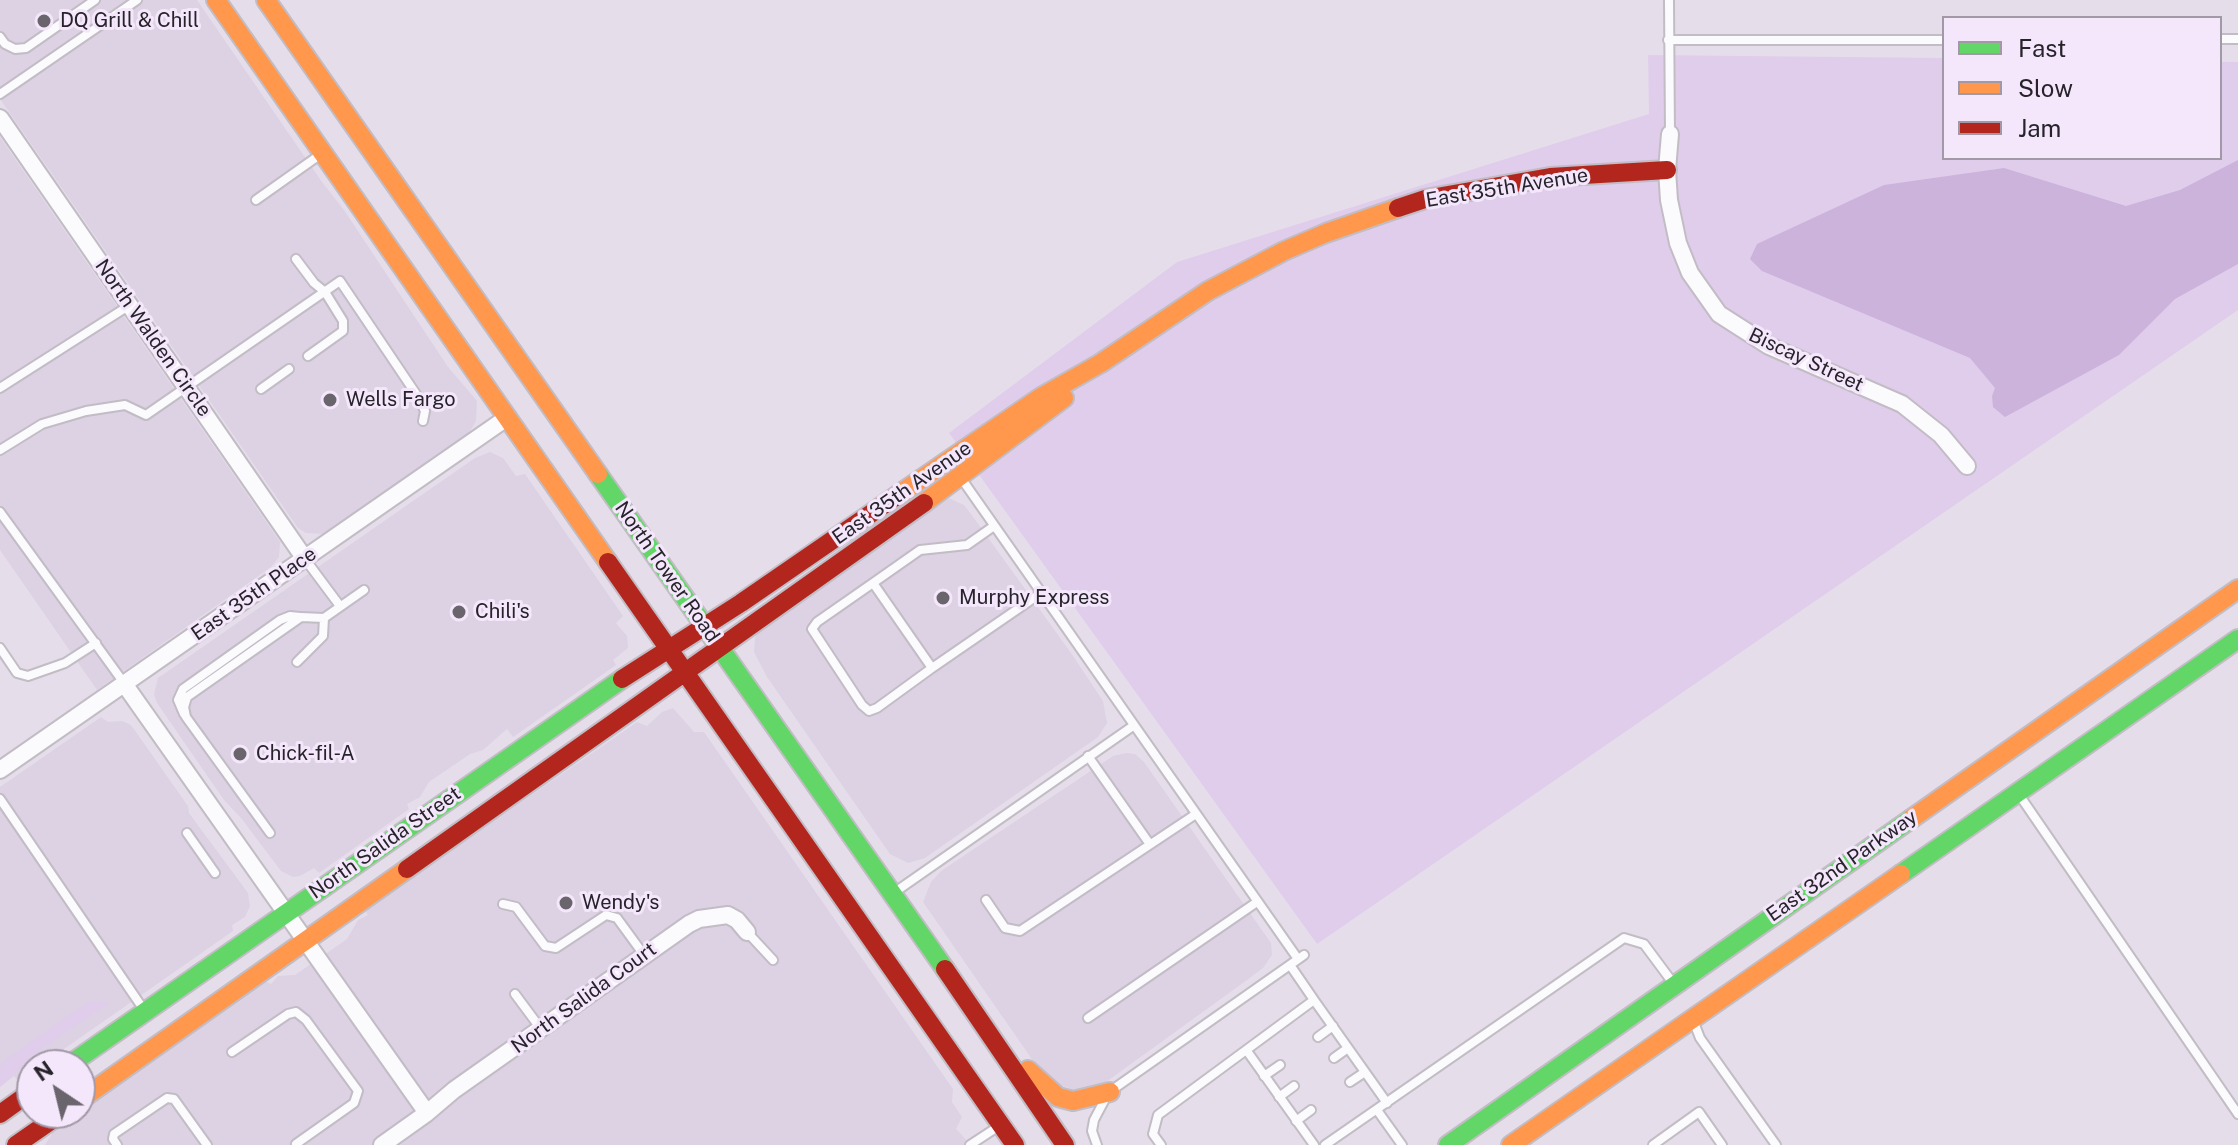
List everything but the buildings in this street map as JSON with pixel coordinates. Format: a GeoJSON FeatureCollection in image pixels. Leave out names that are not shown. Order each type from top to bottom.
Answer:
{"type":"FeatureCollection","features":[{"type":"Feature","properties":{"kind":"main road","name":"North Tower Road"},"geometry":{"type":"LineString","coordinates":[[216,0],[1015,1145]]}},
{"type":"Feature","properties":{"kind":"main road","name":"North Tower Road"},"geometry":{"type":"LineString","coordinates":[[266,0],[979,1017],[1065,1145]]}},
{"type":"Feature","properties":{"kind":"main road","name":"East 35th Avenue"},"geometry":{"type":"LineString","coordinates":[[704,625],[741,603],[1041,397],[1101,363],[1208,291],[1249,269],[1326,233],[1425,199],[1524,180],[1667,170]]}},
{"type":"Feature","properties":{"kind":"main road","name":"East 35th Avenue"},"geometry":{"type":"LineString","coordinates":[[684,673],[1054,408],[1101,363]]}},
{"type":"Feature","properties":{"kind":"main road","name":"East 32nd Parkway"},"geometry":{"type":"LineString","coordinates":[[1511,1145],[1683,1002],[2238,589]]}},
{"type":"Feature","properties":{"kind":"main road","name":"North Salida Street"},"geometry":{"type":"LineString","coordinates":[[92,1049],[704,625]]}},
{"type":"Feature","properties":{"kind":"main road","name":"East 32nd Parkway"},"geometry":{"type":"LineString","coordinates":[[1448,1145],[2017,792],[2238,639]]}},
{"type":"Feature","properties":{"kind":"main road","name":"North Salida Street"},"geometry":{"type":"LineString","coordinates":[[96,1089],[684,673]]}},
{"type":"Feature","properties":{"kind":"main road"},"geometry":{"type":"LineString","coordinates":[[979,1017],[1044,1088],[1058,1097],[1073,1101],[1110,1092]]}},
{"type":"Feature","properties":{"kind":"main road"},"geometry":{"type":"LineString","coordinates":[[16,1145],[39,1129]]}},
{"type":"Feature","properties":{"kind":"street","name":"North Walden Circle"},"geometry":{"type":"LineString","coordinates":[[0,118],[305,559]]}},
{"type":"Feature","properties":{"kind":"street","name":"Biscay Street"},"geometry":{"type":"LineString","coordinates":[[1670,134],[1667,170],[1672,223],[1683,258],[1698,288],[1719,314],[1769,346],[1902,404],[1941,435],[1967,466]]}},
{"type":"Feature","properties":{"kind":"street","name":"East 35th Place"},"geometry":{"type":"LineString","coordinates":[[0,770],[508,417]]}},
{"type":"Feature","properties":{"kind":"street"},"geometry":{"type":"LineString","coordinates":[[125,685],[427,1113]]}},
{"type":"Feature","properties":{"kind":"street","name":"North Salida Court"},"geometry":{"type":"LineString","coordinates":[[382,1145],[454,1090],[699,919],[728,915],[747,932]]}},
{"type":"Feature","properties":{"kind":"lane"},"geometry":{"type":"LineString","coordinates":[[0,37],[15,49],[26,48],[95,0]]}},
{"type":"Feature","properties":{"kind":"lane"},"geometry":{"type":"LineString","coordinates":[[0,94],[137,0]]}},
{"type":"Feature","properties":{"kind":"lane"},"geometry":{"type":"LineString","coordinates":[[1669,0],[1670,134]]}},
{"type":"Feature","properties":{"kind":"lane"},"geometry":{"type":"LineString","coordinates":[[1668,40],[1942,40]]}},
{"type":"Feature","properties":{"kind":"lane"},"geometry":{"type":"LineString","coordinates":[[256,200],[323,153]]}},
{"type":"Feature","properties":{"kind":"lane"},"geometry":{"type":"LineString","coordinates":[[296,259],[325,292],[343,321],[343,331],[308,356]]}},
{"type":"Feature","properties":{"kind":"lane"},"geometry":{"type":"LineString","coordinates":[[0,450],[42,424],[86,411],[125,405],[146,415],[340,281],[418,397],[425,411],[423,421]]}},
{"type":"Feature","properties":{"kind":"lane"},"geometry":{"type":"LineString","coordinates":[[0,388],[130,305]]}},
{"type":"Feature","properties":{"kind":"lane"},"geometry":{"type":"LineString","coordinates":[[261,389],[289,369]]}},
{"type":"Feature","properties":{"kind":"lane"},"geometry":{"type":"LineString","coordinates":[[949,460],[1297,960],[1314,1000],[1387,1103]]}},
{"type":"Feature","properties":{"kind":"lane"},"geometry":{"type":"LineString","coordinates":[[0,512],[125,685]]}},
{"type":"Feature","properties":{"kind":"lane"},"geometry":{"type":"LineString","coordinates":[[994,526],[967,545],[920,550],[817,622],[812,629],[862,705],[869,711],[877,708],[1041,593]]}},
{"type":"Feature","properties":{"kind":"lane"},"geometry":{"type":"LineString","coordinates":[[305,559],[340,606]]}},
{"type":"Feature","properties":{"kind":"lane"},"geometry":{"type":"LineString","coordinates":[[873,583],[932,668]]}},
{"type":"Feature","properties":{"kind":"lane"},"geometry":{"type":"LineString","coordinates":[[270,833],[186,717],[184,707],[187,697],[301,617],[324,618],[364,590]]}},
{"type":"Feature","properties":{"kind":"lane"},"geometry":{"type":"LineString","coordinates":[[297,662],[323,636],[324,618]]}},
{"type":"Feature","properties":{"kind":"lane"},"geometry":{"type":"LineString","coordinates":[[0,648],[17,673],[28,676],[65,663],[96,643]]}},
{"type":"Feature","properties":{"kind":"lane"},"geometry":{"type":"LineString","coordinates":[[891,894],[1133,726]]}},
{"type":"Feature","properties":{"kind":"lane"},"geometry":{"type":"LineString","coordinates":[[1088,756],[1149,843]]}},
{"type":"Feature","properties":{"kind":"lane"},"geometry":{"type":"LineString","coordinates":[[2017,792],[2238,1114]]}},
{"type":"Feature","properties":{"kind":"lane"},"geometry":{"type":"LineString","coordinates":[[0,799],[145,1011]]}},
{"type":"Feature","properties":{"kind":"lane"},"geometry":{"type":"LineString","coordinates":[[986,900],[1005,928],[1020,931],[1196,814]]}},
{"type":"Feature","properties":{"kind":"lane"},"geometry":{"type":"LineString","coordinates":[[187,833],[215,873]]}},
{"type":"Feature","properties":{"kind":"lane"},"geometry":{"type":"LineString","coordinates":[[1088,1018],[1257,902]]}},
{"type":"Feature","properties":{"kind":"lane"},"geometry":{"type":"LineString","coordinates":[[503,904],[518,910],[545,946],[556,948],[606,915],[617,918],[644,955]]}},
{"type":"Feature","properties":{"kind":"lane"},"geometry":{"type":"LineString","coordinates":[[747,932],[773,960]]}},
{"type":"Feature","properties":{"kind":"lane"},"geometry":{"type":"LineString","coordinates":[[1325,1145],[1624,938],[1644,944],[1683,1002],[1700,1038],[1776,1145]]}},
{"type":"Feature","properties":{"kind":"lane"},"geometry":{"type":"LineString","coordinates":[[1097,1145],[1092,1131],[1094,1120],[1110,1092],[1297,960]]}},
{"type":"Feature","properties":{"kind":"lane"},"geometry":{"type":"LineString","coordinates":[[515,994],[541,1029]]}},
{"type":"Feature","properties":{"kind":"lane"},"geometry":{"type":"LineString","coordinates":[[1161,1145],[1153,1134],[1158,1115],[1314,1000]]}},
{"type":"Feature","properties":{"kind":"lane"},"geometry":{"type":"LineString","coordinates":[[232,1052],[288,1014],[296,1012],[306,1020],[358,1091],[354,1103],[296,1144]]}},
{"type":"Feature","properties":{"kind":"lane"},"geometry":{"type":"LineString","coordinates":[[1318,1037],[1333,1026]]}},
{"type":"Feature","properties":{"kind":"lane"},"geometry":{"type":"LineString","coordinates":[[1334,1058],[1348,1048]]}},
{"type":"Feature","properties":{"kind":"lane"},"geometry":{"type":"LineString","coordinates":[[1247,1051],[1314,1145]]}},
{"type":"Feature","properties":{"kind":"lane"},"geometry":{"type":"LineString","coordinates":[[1264,1076],[1280,1065]]}},
{"type":"Feature","properties":{"kind":"lane"},"geometry":{"type":"LineString","coordinates":[[1350,1082],[1365,1072]]}},
{"type":"Feature","properties":{"kind":"lane"},"geometry":{"type":"LineString","coordinates":[[1279,1097],[1294,1086]]}},
{"type":"Feature","properties":{"kind":"lane"},"geometry":{"type":"LineString","coordinates":[[117,1145],[114,1134],[167,1098],[174,1099],[207,1145]]}},
{"type":"Feature","properties":{"kind":"lane"},"geometry":{"type":"LineString","coordinates":[[1296,1121],[1311,1110]]}},
{"type":"Feature","properties":{"kind":"lane"},"geometry":{"type":"LineString","coordinates":[[1377,1110],[1402,1145]]}},
{"type":"Feature","properties":{"kind":"lane"},"geometry":{"type":"LineString","coordinates":[[1653,1145],[1699,1112],[1722,1145]]}},
{"type":"Feature","properties":{"kind":"lane"},"geometry":{"type":"LineString","coordinates":[[970,1145],[1001,1125]]}},
{"type":"Feature","properties":{"kind":"shaded area"},"geometry":{"type":"Polygon","coordinates":[[[0,0],[197,0],[344,210],[448,367],[477,401],[476,421],[469,433],[324,534],[306,533],[298,528],[0,99],[0,0]]]}},
{"type":"Feature","properties":{"kind":"shaded area"},"geometry":{"type":"Polygon","coordinates":[[[1648,55],[1942,58],[1942,160],[2222,160],[2222,62],[2238,62],[2238,310],[1317,944],[949,433],[1177,262],[1649,114],[1648,55]]]}},
{"type":"Feature","properties":{"kind":"shaded area"},"geometry":{"type":"Polygon","coordinates":[[[0,137],[280,542],[279,557],[271,567],[97,690],[0,550],[0,137]]]}},
{"type":"Feature","properties":{"kind":"shaded area"},"geometry":{"type":"Polygon","coordinates":[[[2238,160],[2238,264],[2175,299],[2119,355],[2005,417],[1993,407],[1995,388],[1970,358],[1762,271],[1750,259],[1757,244],[1884,185],[2004,168],[2126,206],[2180,190],[2238,160]]]}},
{"type":"Feature","properties":{"kind":"shaded area"},"geometry":{"type":"Polygon","coordinates":[[[490,452],[503,458],[516,476],[525,474],[623,616],[616,623],[627,636],[628,648],[613,660],[616,665],[513,737],[507,729],[483,750],[470,754],[429,782],[420,797],[407,804],[409,809],[319,873],[314,868],[293,877],[281,871],[224,800],[157,703],[154,694],[158,678],[475,458],[490,452]]]}},
{"type":"Feature","properties":{"kind":"shaded area"},"geometry":{"type":"Polygon","coordinates":[[[949,498],[964,505],[1071,653],[1103,701],[1107,723],[1098,737],[925,858],[908,863],[890,854],[767,677],[754,652],[755,638],[759,629],[949,498]]]}},
{"type":"Feature","properties":{"kind":"shaded area"},"geometry":{"type":"Polygon","coordinates":[[[673,708],[694,732],[704,732],[953,1089],[952,1102],[962,1117],[956,1129],[971,1145],[45,1145],[53,1132],[59,1129],[96,1129],[96,1098],[265,981],[271,984],[278,976],[295,975],[347,939],[358,920],[368,915],[365,910],[637,722],[647,726],[662,712],[673,708]]]}},
{"type":"Feature","properties":{"kind":"shaded area"},"geometry":{"type":"Polygon","coordinates":[[[101,717],[108,722],[122,721],[131,725],[188,806],[189,813],[248,893],[250,906],[245,917],[232,925],[233,931],[64,1049],[16,1049],[16,1078],[14,1076],[0,1087],[0,787],[101,717]]]}},
{"type":"Feature","properties":{"kind":"shaded area"},"geometry":{"type":"Polygon","coordinates":[[[1135,754],[1144,762],[1271,943],[1272,955],[1263,968],[1247,980],[1106,1082],[1084,1093],[1047,1081],[923,902],[931,882],[941,871],[1113,756],[1135,754]]]}},
{"type":"Feature","properties":{"kind":"shaded area"},"geometry":{"type":"Polygon","coordinates":[[[105,1000],[108,1004],[41,1049],[20,1049],[90,1001],[102,1003],[105,1000]]]}},
{"type":"Feature","properties":{"kind":"shaded area"},"geometry":{"type":"Polygon","coordinates":[[[16,1052],[16,1072],[0,1087],[0,1067],[16,1052]]]}},
{"type":"Feature","properties":{"kind":"traffic: fast"},"geometry":{"type":"LineString","coordinates":[[598,474],[945,969]]}},
{"type":"Feature","properties":{"kind":"traffic: fast"},"geometry":{"type":"LineString","coordinates":[[1901,874],[2238,639]]}},
{"type":"Feature","properties":{"kind":"traffic: fast"},"geometry":{"type":"LineString","coordinates":[[92,1049],[622,679]]}},
{"type":"Feature","properties":{"kind":"traffic: fast"},"geometry":{"type":"LineString","coordinates":[[1448,1145],[1911,819]]}},
{"type":"Feature","properties":{"kind":"traffic: slow"},"geometry":{"type":"LineString","coordinates":[[216,0],[608,562]]}},
{"type":"Feature","properties":{"kind":"traffic: slow"},"geometry":{"type":"LineString","coordinates":[[266,0],[598,474]]}},
{"type":"Feature","properties":{"kind":"traffic: slow"},"geometry":{"type":"LineString","coordinates":[[898,495],[1041,397],[1101,363],[1208,291],[1284,251],[1398,208]]}},
{"type":"Feature","properties":{"kind":"traffic: slow"},"geometry":{"type":"LineString","coordinates":[[924,503],[1064,398]]}},
{"type":"Feature","properties":{"kind":"traffic: slow"},"geometry":{"type":"LineString","coordinates":[[1911,819],[2238,589]]}},
{"type":"Feature","properties":{"kind":"traffic: slow"},"geometry":{"type":"LineString","coordinates":[[96,1089],[407,869]]}},
{"type":"Feature","properties":{"kind":"traffic: slow"},"geometry":{"type":"LineString","coordinates":[[1511,1145],[1901,874]]}},
{"type":"Feature","properties":{"kind":"traffic: slow"},"geometry":{"type":"LineString","coordinates":[[1028,1070],[1058,1097],[1073,1101],[1110,1092]]}},
{"type":"Feature","properties":{"kind":"traffic: jam"},"geometry":{"type":"LineString","coordinates":[[1398,208],[1425,199],[1550,177],[1667,170]]}},
{"type":"Feature","properties":{"kind":"traffic: jam"},"geometry":{"type":"LineString","coordinates":[[622,679],[741,603],[898,495]]}},
{"type":"Feature","properties":{"kind":"traffic: jam"},"geometry":{"type":"LineString","coordinates":[[407,869],[924,503]]}},
{"type":"Feature","properties":{"kind":"traffic: jam"},"geometry":{"type":"LineString","coordinates":[[608,562],[1015,1145]]}},
{"type":"Feature","properties":{"kind":"traffic: jam"},"geometry":{"type":"LineString","coordinates":[[945,969],[1065,1145]]}},
{"type":"Feature","properties":{"kind":"traffic: jam"},"geometry":{"type":"LineString","coordinates":[[0,1114],[16,1102]]}},
{"type":"Feature","properties":{"kind":"traffic: jam"},"geometry":{"type":"LineString","coordinates":[[16,1145],[39,1129]]}},
{"type":"Feature","properties":{"kind":"place","name":"DQ Grill & Chill"},"geometry":{"type":"Point","coordinates":[44,21]}},
{"type":"Feature","properties":{"kind":"place","name":"Wells Fargo"},"geometry":{"type":"Point","coordinates":[330,400]}},
{"type":"Feature","properties":{"kind":"place","name":"Murphy Express"},"geometry":{"type":"Point","coordinates":[943,598]}},
{"type":"Feature","properties":{"kind":"place","name":"Chili's"},"geometry":{"type":"Point","coordinates":[459,612]}},
{"type":"Feature","properties":{"kind":"place","name":"Chick-fil-A"},"geometry":{"type":"Point","coordinates":[240,754]}},
{"type":"Feature","properties":{"kind":"place","name":"Wendy's"},"geometry":{"type":"Point","coordinates":[566,903]}}]}
